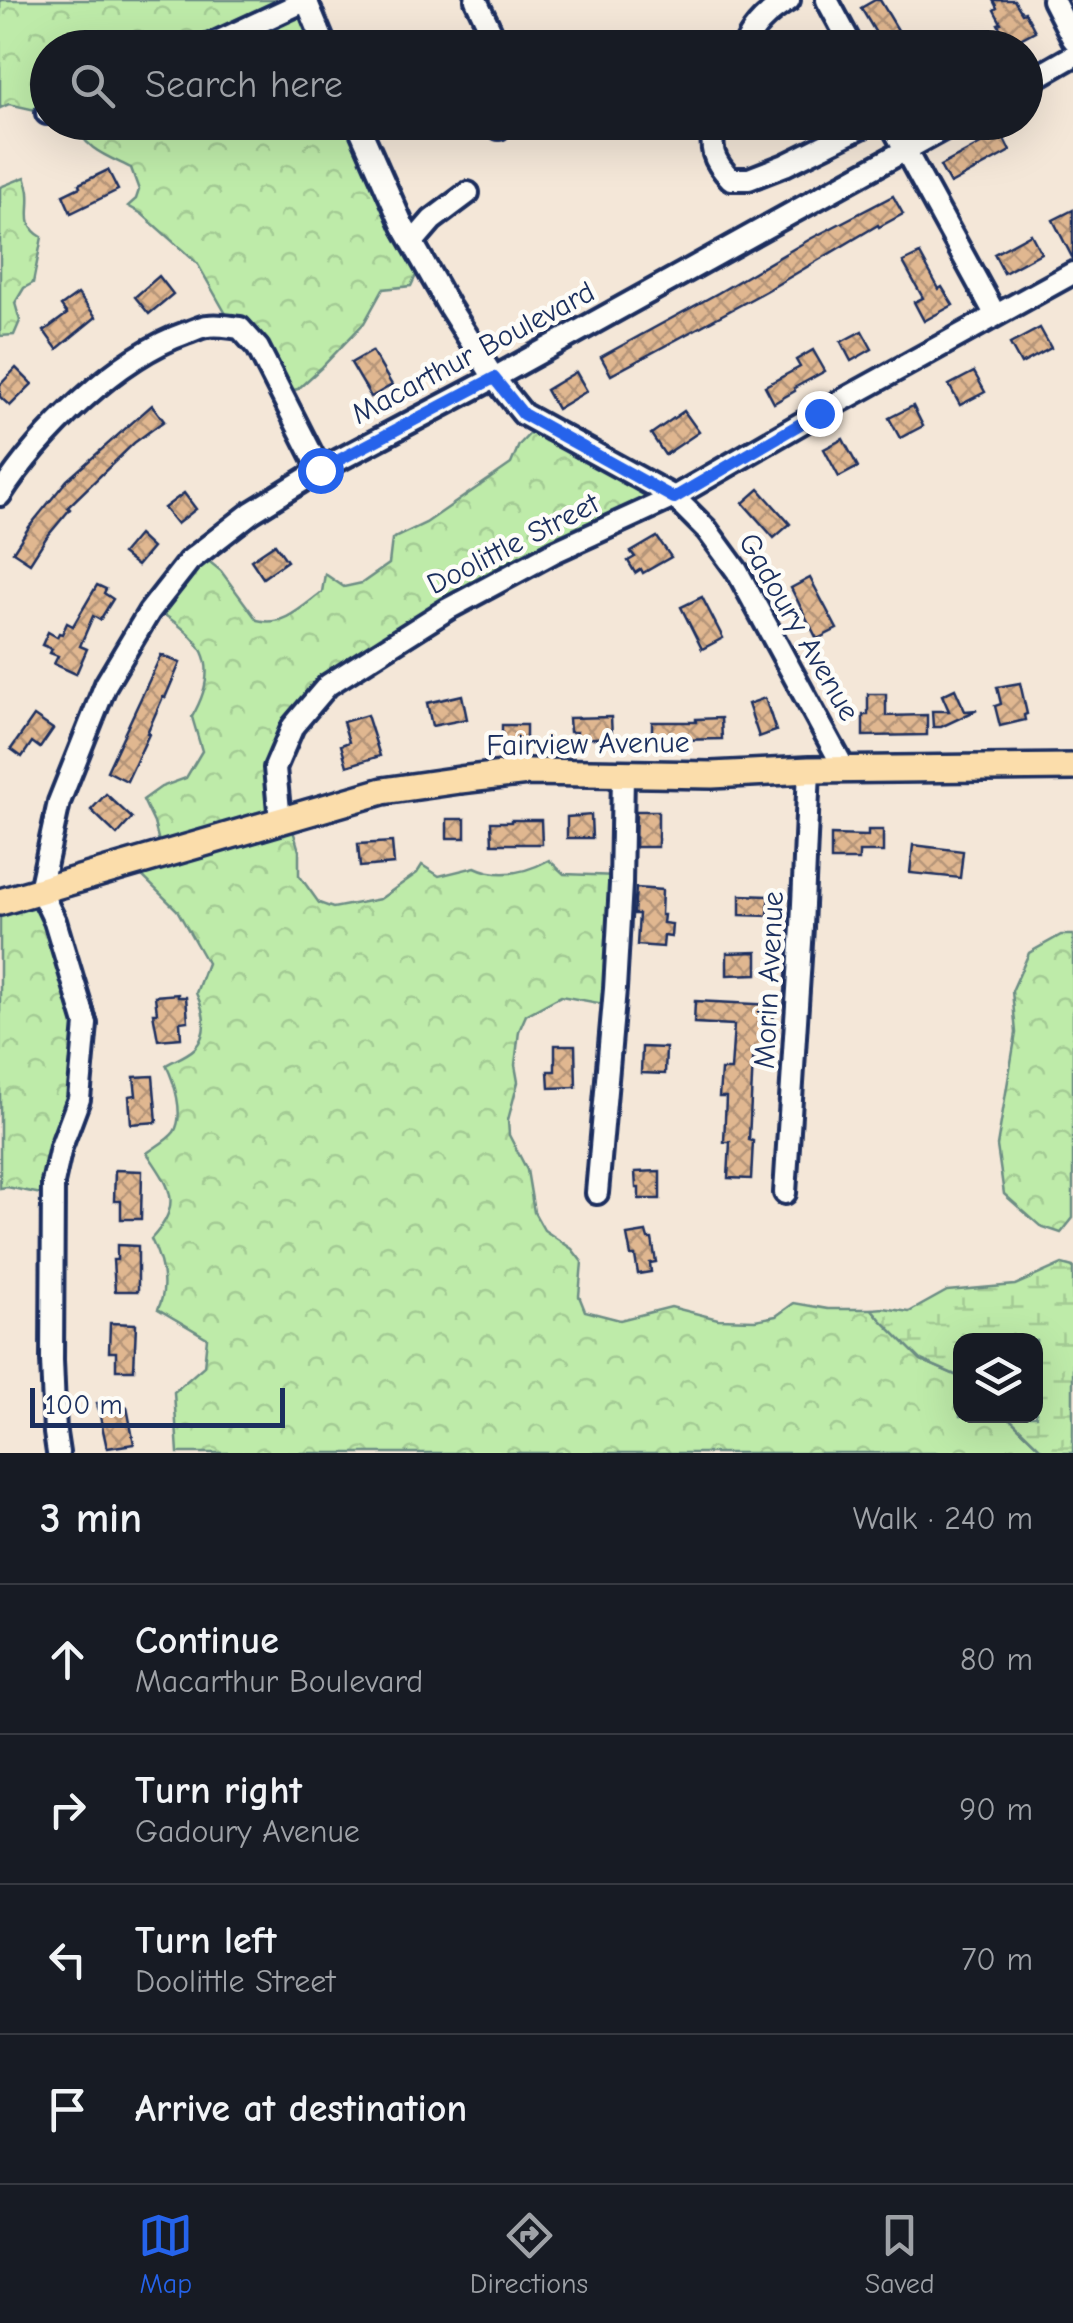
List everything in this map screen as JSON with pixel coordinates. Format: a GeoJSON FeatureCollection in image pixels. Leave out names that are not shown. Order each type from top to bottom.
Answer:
{"type":"FeatureCollection","features":[{"type":"Feature","properties":{"kind":"main road","name":"Fairview Avenue"},"geometry":{"type":"LineString","coordinates":[[0,902],[383,791],[460,780],[528,772],[712,775],[1073,767]]}},
{"type":"Feature","properties":{"kind":"street"},"geometry":{"type":"LineString","coordinates":[[242,30],[306,0],[318,30]]}},
{"type":"Feature","properties":{"kind":"street"},"geometry":{"type":"LineString","coordinates":[[476,0],[490,30]]}},
{"type":"Feature","properties":{"kind":"street"},"geometry":{"type":"LineString","coordinates":[[754,30],[789,0]]}},
{"type":"Feature","properties":{"kind":"street"},"geometry":{"type":"LineString","coordinates":[[827,0],[843,30]]}},
{"type":"Feature","properties":{"kind":"street"},"geometry":{"type":"LineString","coordinates":[[1052,0],[1073,39]]}},
{"type":"Feature","properties":{"kind":"street"},"geometry":{"type":"LineString","coordinates":[[1043,73],[1073,56]]}},
{"type":"Feature","properties":{"kind":"street","name":"Gadoury Avenue"},"geometry":{"type":"LineString","coordinates":[[365,140],[413,242],[494,378],[523,414],[674,498],[708,530],[737,571],[846,770]]}},
{"type":"Feature","properties":{"kind":"street"},"geometry":{"type":"LineString","coordinates":[[711,140],[717,165],[731,179],[749,179],[835,140]]}},
{"type":"Feature","properties":{"kind":"street"},"geometry":{"type":"LineString","coordinates":[[899,140],[995,314]]}},
{"type":"Feature","properties":{"kind":"street","name":"Macarthur Boulevard"},"geometry":{"type":"LineString","coordinates":[[40,890],[59,802],[106,684],[148,612],[189,561],[252,512],[320,470],[925,140]]}},
{"type":"Feature","properties":{"kind":"street"},"geometry":{"type":"LineString","coordinates":[[413,242],[432,220],[468,193]]}},
{"type":"Feature","properties":{"kind":"street","name":"Doolittle Street"},"geometry":{"type":"LineString","coordinates":[[280,821],[275,768],[292,726],[328,685],[448,609],[554,552],[674,498],[1073,273]]}},
{"type":"Feature","properties":{"kind":"street"},"geometry":{"type":"LineString","coordinates":[[0,495],[14,472],[64,417],[120,369],[176,337],[208,326],[240,328],[258,348],[320,470]]}},
{"type":"Feature","properties":{"kind":"street","name":"Morin Avenue"},"geometry":{"type":"LineString","coordinates":[[785,1193],[809,770]]}},
{"type":"Feature","properties":{"kind":"street"},"geometry":{"type":"LineString","coordinates":[[597,1192],[619,919],[623,774]]}},
{"type":"Feature","properties":{"kind":"street"},"geometry":{"type":"LineString","coordinates":[[40,890],[55,921],[86,1024],[79,1099],[61,1147],[53,1183],[52,1360],[58,1453]]}},
{"type":"Feature","properties":{"kind":"green space"},"geometry":{"type":"Polygon","coordinates":[[[0,0],[304,0],[317,30],[30,30],[30,109],[9,104],[0,108],[0,0]]]}},
{"type":"Feature","properties":{"kind":"green space"},"geometry":{"type":"Polygon","coordinates":[[[85,140],[363,140],[423,260],[411,286],[383,289],[364,323],[321,368],[298,389],[280,393],[234,328],[197,263],[128,206],[139,190],[131,168],[85,140]]]}},
{"type":"Feature","properties":{"kind":"green space"},"geometry":{"type":"Polygon","coordinates":[[[25,177],[30,223],[42,237],[33,283],[24,288],[15,303],[20,321],[14,335],[0,336],[0,187],[25,177]]]}},
{"type":"Feature","properties":{"kind":"green space"},"geometry":{"type":"Polygon","coordinates":[[[538,425],[663,493],[338,677],[274,765],[299,851],[299,875],[319,903],[333,908],[380,899],[417,873],[422,865],[439,876],[475,867],[503,873],[522,871],[549,860],[564,874],[618,876],[609,1005],[561,996],[526,1015],[519,1031],[515,1065],[518,1082],[508,1120],[509,1135],[527,1170],[534,1212],[544,1230],[572,1249],[582,1262],[579,1296],[585,1311],[620,1320],[671,1307],[718,1319],[755,1320],[776,1316],[794,1303],[828,1309],[872,1309],[921,1360],[953,1374],[953,1423],[1014,1423],[1045,1453],[178,1453],[174,1392],[204,1366],[207,1338],[158,1309],[163,1274],[151,1239],[168,1216],[170,1196],[147,1153],[171,1135],[177,1125],[177,1098],[166,1065],[192,1051],[202,1035],[203,1014],[196,993],[207,963],[177,910],[134,868],[161,850],[143,800],[161,787],[186,778],[202,751],[192,717],[206,680],[206,665],[195,640],[152,607],[200,554],[221,571],[257,620],[284,618],[322,592],[325,574],[344,587],[362,583],[389,564],[392,539],[426,523],[511,464],[519,445],[538,425]]]}},
{"type":"Feature","properties":{"kind":"green space"},"geometry":{"type":"Polygon","coordinates":[[[36,891],[70,980],[80,1046],[51,1196],[0,1188],[0,901],[36,891]]]}},
{"type":"Feature","properties":{"kind":"green space"},"geometry":{"type":"Polygon","coordinates":[[[1061,935],[1073,935],[1073,1218],[1061,1233],[1040,1226],[1004,1194],[997,1146],[1016,1033],[1012,991],[1029,953],[1061,935]]]}},
{"type":"Feature","properties":{"kind":"green space"},"geometry":{"type":"Polygon","coordinates":[[[1062,1264],[1073,1267],[1073,1453],[1045,1453],[1014,1423],[1043,1423],[1043,1333],[953,1333],[953,1374],[921,1360],[872,1309],[909,1312],[947,1291],[1015,1285],[1062,1264]]]}},
{"type":"Feature","properties":{"kind":"building"},"geometry":{"type":"Polygon","coordinates":[[[880,0],[898,30],[874,30],[861,8],[880,0]]]}},
{"type":"Feature","properties":{"kind":"building"},"geometry":{"type":"Polygon","coordinates":[[[993,0],[1014,0],[1034,30],[1001,30],[994,10],[997,8],[993,0]]]}},
{"type":"Feature","properties":{"kind":"building"},"geometry":{"type":"Polygon","coordinates":[[[988,140],[1004,140],[1010,151],[950,184],[940,166],[988,140]]]}},
{"type":"Feature","properties":{"kind":"building"},"geometry":{"type":"Polygon","coordinates":[[[108,170],[118,190],[71,213],[63,195],[108,170]]]}},
{"type":"Feature","properties":{"kind":"building"},"geometry":{"type":"Polygon","coordinates":[[[893,196],[903,214],[611,375],[601,357],[893,196]]]}},
{"type":"Feature","properties":{"kind":"building"},"geometry":{"type":"Polygon","coordinates":[[[1073,210],[1073,259],[1053,220],[1073,210]]]}},
{"type":"Feature","properties":{"kind":"building"},"geometry":{"type":"Polygon","coordinates":[[[1031,234],[1041,253],[1004,273],[994,254],[1031,234]]]}},
{"type":"Feature","properties":{"kind":"building"},"geometry":{"type":"Polygon","coordinates":[[[920,254],[939,289],[942,287],[953,305],[924,321],[914,302],[923,298],[903,262],[920,254]]]}},
{"type":"Feature","properties":{"kind":"building"},"geometry":{"type":"Polygon","coordinates":[[[159,276],[173,294],[149,314],[135,297],[159,276]]]}},
{"type":"Feature","properties":{"kind":"building"},"geometry":{"type":"Polygon","coordinates":[[[78,294],[96,317],[57,349],[44,331],[67,314],[61,306],[78,294]]]}},
{"type":"Feature","properties":{"kind":"building"},"geometry":{"type":"Polygon","coordinates":[[[1040,328],[1051,348],[1021,364],[1010,344],[1040,328]]]}},
{"type":"Feature","properties":{"kind":"building"},"geometry":{"type":"Polygon","coordinates":[[[862,331],[872,349],[851,361],[841,342],[862,331]]]}},
{"type":"Feature","properties":{"kind":"building"},"geometry":{"type":"Polygon","coordinates":[[[813,350],[825,371],[774,403],[765,386],[800,367],[796,360],[813,350]]]}},
{"type":"Feature","properties":{"kind":"building"},"geometry":{"type":"Polygon","coordinates":[[[372,351],[392,385],[371,397],[351,363],[372,351]]]}},
{"type":"Feature","properties":{"kind":"building"},"geometry":{"type":"Polygon","coordinates":[[[16,368],[32,384],[10,406],[0,397],[0,385],[16,368]]]}},
{"type":"Feature","properties":{"kind":"building"},"geometry":{"type":"Polygon","coordinates":[[[576,372],[587,391],[557,409],[546,390],[576,372]]]}},
{"type":"Feature","properties":{"kind":"building"},"geometry":{"type":"Polygon","coordinates":[[[974,372],[985,392],[960,405],[949,385],[974,372]]]}},
{"type":"Feature","properties":{"kind":"building"},"geometry":{"type":"Polygon","coordinates":[[[152,405],[164,421],[134,443],[68,507],[30,563],[13,552],[67,480],[152,405]]]}},
{"type":"Feature","properties":{"kind":"building"},"geometry":{"type":"Polygon","coordinates":[[[913,406],[923,426],[900,438],[889,418],[913,406]]]}},
{"type":"Feature","properties":{"kind":"building"},"geometry":{"type":"Polygon","coordinates":[[[684,411],[699,432],[665,455],[651,434],[684,411]]]}},
{"type":"Feature","properties":{"kind":"building"},"geometry":{"type":"Polygon","coordinates":[[[843,439],[858,467],[839,477],[824,449],[843,439]]]}},
{"type":"Feature","properties":{"kind":"building"},"geometry":{"type":"Polygon","coordinates":[[[759,489],[790,524],[774,538],[743,503],[759,489]]]}},
{"type":"Feature","properties":{"kind":"building"},"geometry":{"type":"Polygon","coordinates":[[[184,493],[196,509],[177,524],[164,508],[184,493]]]}},
{"type":"Feature","properties":{"kind":"building"},"geometry":{"type":"Polygon","coordinates":[[[138,535],[152,548],[137,566],[122,554],[138,535]]]}},
{"type":"Feature","properties":{"kind":"building"},"geometry":{"type":"Polygon","coordinates":[[[657,537],[671,557],[643,573],[641,569],[635,573],[628,561],[635,557],[631,552],[657,537]]]}},
{"type":"Feature","properties":{"kind":"building"},"geometry":{"type":"Polygon","coordinates":[[[275,544],[287,561],[263,578],[251,560],[275,544]]]}},
{"type":"Feature","properties":{"kind":"building"},"geometry":{"type":"Polygon","coordinates":[[[810,578],[837,629],[817,639],[791,588],[810,578]]]}},
{"type":"Feature","properties":{"kind":"building"},"geometry":{"type":"Polygon","coordinates":[[[97,585],[113,599],[100,620],[93,616],[80,646],[87,649],[76,674],[54,664],[58,656],[42,645],[48,632],[57,637],[67,623],[73,626],[97,585]]]}},
{"type":"Feature","properties":{"kind":"building"},"geometry":{"type":"Polygon","coordinates":[[[702,597],[723,638],[702,649],[681,607],[702,597]]]}},
{"type":"Feature","properties":{"kind":"building"},"geometry":{"type":"Polygon","coordinates":[[[161,655],[180,663],[127,781],[107,771],[161,655]]]}},
{"type":"Feature","properties":{"kind":"building"},"geometry":{"type":"Polygon","coordinates":[[[1020,683],[1025,720],[1000,726],[995,706],[1001,704],[997,687],[1020,683]]]}},
{"type":"Feature","properties":{"kind":"building"},"geometry":{"type":"Polygon","coordinates":[[[955,689],[965,711],[977,710],[933,727],[932,711],[949,711],[942,695],[955,689]]]}},
{"type":"Feature","properties":{"kind":"building"},"geometry":{"type":"Polygon","coordinates":[[[868,694],[886,694],[886,716],[927,715],[927,735],[863,736],[868,694]]]}},
{"type":"Feature","properties":{"kind":"building"},"geometry":{"type":"Polygon","coordinates":[[[462,695],[467,719],[432,726],[427,703],[462,695]]]}},
{"type":"Feature","properties":{"kind":"building"},"geometry":{"type":"Polygon","coordinates":[[[765,698],[776,731],[759,737],[748,704],[765,698]]]}},
{"type":"Feature","properties":{"kind":"building"},"geometry":{"type":"Polygon","coordinates":[[[367,715],[380,756],[347,766],[341,745],[349,742],[343,722],[367,715]]]}},
{"type":"Feature","properties":{"kind":"building"},"geometry":{"type":"Polygon","coordinates":[[[34,716],[53,729],[40,748],[32,742],[22,757],[11,749],[34,716]]]}},
{"type":"Feature","properties":{"kind":"building"},"geometry":{"type":"Polygon","coordinates":[[[611,717],[612,737],[577,739],[577,732],[570,732],[569,718],[611,717]]]}},
{"type":"Feature","properties":{"kind":"building"},"geometry":{"type":"Polygon","coordinates":[[[721,718],[722,739],[652,744],[652,722],[721,718]]]}},
{"type":"Feature","properties":{"kind":"building"},"geometry":{"type":"Polygon","coordinates":[[[502,725],[526,725],[526,745],[502,746],[502,725]]]}},
{"type":"Feature","properties":{"kind":"building"},"geometry":{"type":"Polygon","coordinates":[[[106,794],[132,818],[117,835],[91,810],[106,794]]]}},
{"type":"Feature","properties":{"kind":"building"},"geometry":{"type":"Polygon","coordinates":[[[636,811],[658,811],[658,847],[635,847],[636,811]]]}},
{"type":"Feature","properties":{"kind":"building"},"geometry":{"type":"Polygon","coordinates":[[[591,815],[592,838],[567,838],[567,817],[591,815]]]}},
{"type":"Feature","properties":{"kind":"building"},"geometry":{"type":"Polygon","coordinates":[[[447,819],[465,819],[465,838],[447,838],[447,819]]]}},
{"type":"Feature","properties":{"kind":"building"},"geometry":{"type":"Polygon","coordinates":[[[541,820],[542,844],[492,844],[491,822],[541,820]]]}},
{"type":"Feature","properties":{"kind":"building"},"geometry":{"type":"Polygon","coordinates":[[[868,830],[883,830],[883,852],[859,852],[859,860],[831,860],[831,835],[868,836],[868,830]]]}},
{"type":"Feature","properties":{"kind":"building"},"geometry":{"type":"Polygon","coordinates":[[[392,842],[394,864],[360,867],[358,844],[392,842]]]}},
{"type":"Feature","properties":{"kind":"building"},"geometry":{"type":"Polygon","coordinates":[[[913,845],[963,851],[960,878],[910,873],[913,845]]]}},
{"type":"Feature","properties":{"kind":"building"},"geometry":{"type":"Polygon","coordinates":[[[636,888],[662,890],[663,923],[672,924],[671,937],[664,936],[663,947],[637,945],[636,888]]]}},
{"type":"Feature","properties":{"kind":"building"},"geometry":{"type":"Polygon","coordinates":[[[740,895],[769,896],[768,916],[740,915],[740,895]]]}},
{"type":"Feature","properties":{"kind":"building"},"geometry":{"type":"Polygon","coordinates":[[[757,952],[757,974],[727,975],[727,953],[757,952]]]}},
{"type":"Feature","properties":{"kind":"building"},"geometry":{"type":"Polygon","coordinates":[[[155,996],[186,997],[188,1021],[180,1022],[181,1038],[158,1040],[153,1013],[157,1013],[155,996]]]}},
{"type":"Feature","properties":{"kind":"building"},"geometry":{"type":"Polygon","coordinates":[[[695,1001],[774,1005],[772,1060],[753,1058],[751,1179],[728,1178],[730,1142],[724,1142],[726,1097],[719,1097],[721,1070],[731,1070],[734,1025],[694,1023],[695,1001]]]}},
{"type":"Feature","properties":{"kind":"building"},"geometry":{"type":"Polygon","coordinates":[[[555,1045],[575,1045],[576,1087],[549,1088],[548,1071],[555,1071],[555,1045]]]}},
{"type":"Feature","properties":{"kind":"building"},"geometry":{"type":"Polygon","coordinates":[[[642,1047],[666,1048],[665,1074],[641,1073],[642,1047]]]}},
{"type":"Feature","properties":{"kind":"building"},"geometry":{"type":"Polygon","coordinates":[[[153,1076],[157,1122],[131,1124],[129,1096],[136,1095],[134,1077],[153,1076]]]}},
{"type":"Feature","properties":{"kind":"building"},"geometry":{"type":"Polygon","coordinates":[[[115,1170],[142,1171],[141,1219],[121,1219],[121,1201],[114,1201],[115,1170]]]}},
{"type":"Feature","properties":{"kind":"building"},"geometry":{"type":"Polygon","coordinates":[[[660,1171],[660,1199],[639,1199],[635,1172],[660,1171]]]}},
{"type":"Feature","properties":{"kind":"building"},"geometry":{"type":"Polygon","coordinates":[[[646,1232],[648,1239],[652,1239],[656,1262],[650,1263],[651,1272],[638,1274],[627,1235],[646,1232]]]}},
{"type":"Feature","properties":{"kind":"building"},"geometry":{"type":"Polygon","coordinates":[[[117,1245],[138,1246],[138,1291],[115,1291],[113,1260],[117,1260],[117,1245]]]}},
{"type":"Feature","properties":{"kind":"building"},"geometry":{"type":"Polygon","coordinates":[[[110,1323],[136,1324],[134,1370],[116,1370],[116,1352],[109,1352],[110,1323]]]}},
{"type":"Feature","properties":{"kind":"building"},"geometry":{"type":"Polygon","coordinates":[[[116,1400],[118,1409],[127,1407],[134,1444],[107,1448],[97,1403],[116,1400]]]}},
{"type":"Feature","properties":{"kind":"route"},"geometry":{"type":"LineString","coordinates":[[320,470],[494,378],[523,414],[674,498],[819,413]]}}]}
